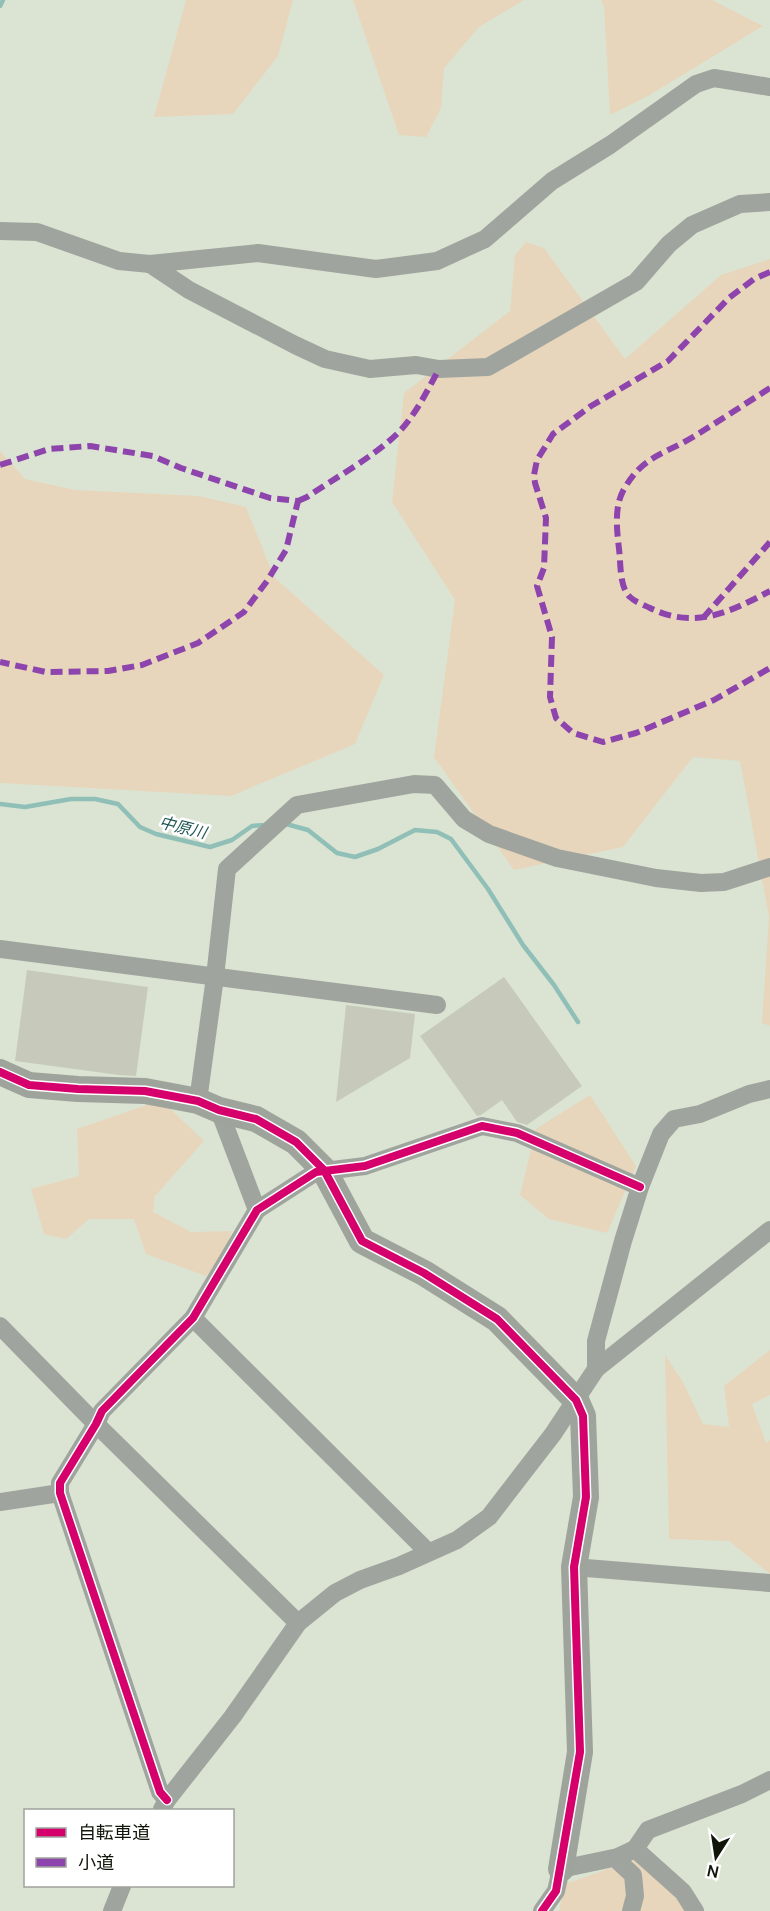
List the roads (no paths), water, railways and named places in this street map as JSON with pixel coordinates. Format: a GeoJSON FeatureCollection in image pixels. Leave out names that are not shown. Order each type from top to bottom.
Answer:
{"type":"FeatureCollection","features":[{"type":"Feature","properties":{"kind":"street"},"geometry":{"type":"LineString","coordinates":[[0,231],[37,232],[119,261],[150,264],[258,253],[376,269],[437,261],[485,239],[552,181],[610,146],[696,84],[714,78],[770,87]]}},
{"type":"Feature","properties":{"kind":"street"},"geometry":{"type":"LineString","coordinates":[[150,264],[189,290],[326,359],[370,369],[416,365],[439,369],[489,367],[636,282],[669,244],[692,225],[740,204],[770,202]]}},
{"type":"Feature","properties":{"kind":"street"},"geometry":{"type":"LineString","coordinates":[[257,1210],[208,1106],[215,977],[227,869],[297,804],[414,784],[435,785],[464,819],[489,834],[557,858],[657,878],[701,883],[724,882],[770,867]]}},
{"type":"Feature","properties":{"kind":"street"},"geometry":{"type":"LineString","coordinates":[[0,949],[437,1005]]}},
{"type":"Feature","properties":{"kind":"street"},"geometry":{"type":"LineString","coordinates":[[0,1072],[29,1085],[145,1091],[256,1119],[296,1142],[324,1170],[362,1241],[424,1273],[497,1319],[576,1400],[583,1416],[586,1497],[574,1567],[580,1752],[556,1891],[542,1911]]}},
{"type":"Feature","properties":{"kind":"street"},"geometry":{"type":"LineString","coordinates":[[597,1369],[596,1341],[623,1241],[639,1187],[661,1134],[674,1119],[700,1114],[750,1094],[770,1089]]}},
{"type":"Feature","properties":{"kind":"street"},"geometry":{"type":"LineString","coordinates":[[164,1805],[60,1493],[60,1483],[102,1411],[193,1318],[257,1210],[316,1172],[365,1166],[482,1126],[517,1133],[639,1187]]}},
{"type":"Feature","properties":{"kind":"street"},"geometry":{"type":"LineString","coordinates":[[164,1805],[233,1716],[298,1623],[335,1593],[360,1580],[399,1566],[457,1540],[489,1516],[553,1434],[597,1369],[770,1230]]}},
{"type":"Feature","properties":{"kind":"street"},"geometry":{"type":"LineString","coordinates":[[193,1318],[428,1552]]}},
{"type":"Feature","properties":{"kind":"street"},"geometry":{"type":"LineString","coordinates":[[0,1326],[298,1623]]}},
{"type":"Feature","properties":{"kind":"street"},"geometry":{"type":"LineString","coordinates":[[0,1502],[60,1493]]}},
{"type":"Feature","properties":{"kind":"street"},"geometry":{"type":"LineString","coordinates":[[574,1567],[770,1583]]}},
{"type":"Feature","properties":{"kind":"street"},"geometry":{"type":"LineString","coordinates":[[631,1911],[635,1896],[633,1875],[619,1862],[648,1830],[742,1794],[770,1780]]}},
{"type":"Feature","properties":{"kind":"street"},"geometry":{"type":"LineString","coordinates":[[561,1869],[627,1853],[683,1892],[695,1911]]}},
{"type":"Feature","properties":{"kind":"street"},"geometry":{"type":"LineString","coordinates":[[112,1911],[122,1887]]}},
{"type":"Feature","properties":{"kind":"waterway","name":"中原川"},"geometry":{"type":"LineString","coordinates":[[0,6],[3,0]]}},
{"type":"Feature","properties":{"kind":"waterway","name":"中原川"},"geometry":{"type":"LineString","coordinates":[[0,804],[25,807],[71,799],[95,799],[118,804],[140,827],[156,834],[210,847],[232,840],[252,826],[265,825]]}},
{"type":"Feature","properties":{"kind":"waterway","name":"中原川"},"geometry":{"type":"LineString","coordinates":[[286,824],[308,830],[337,853],[355,857],[378,849],[415,830],[437,832],[451,839],[488,889],[523,945],[554,985],[578,1022]]}}]}
